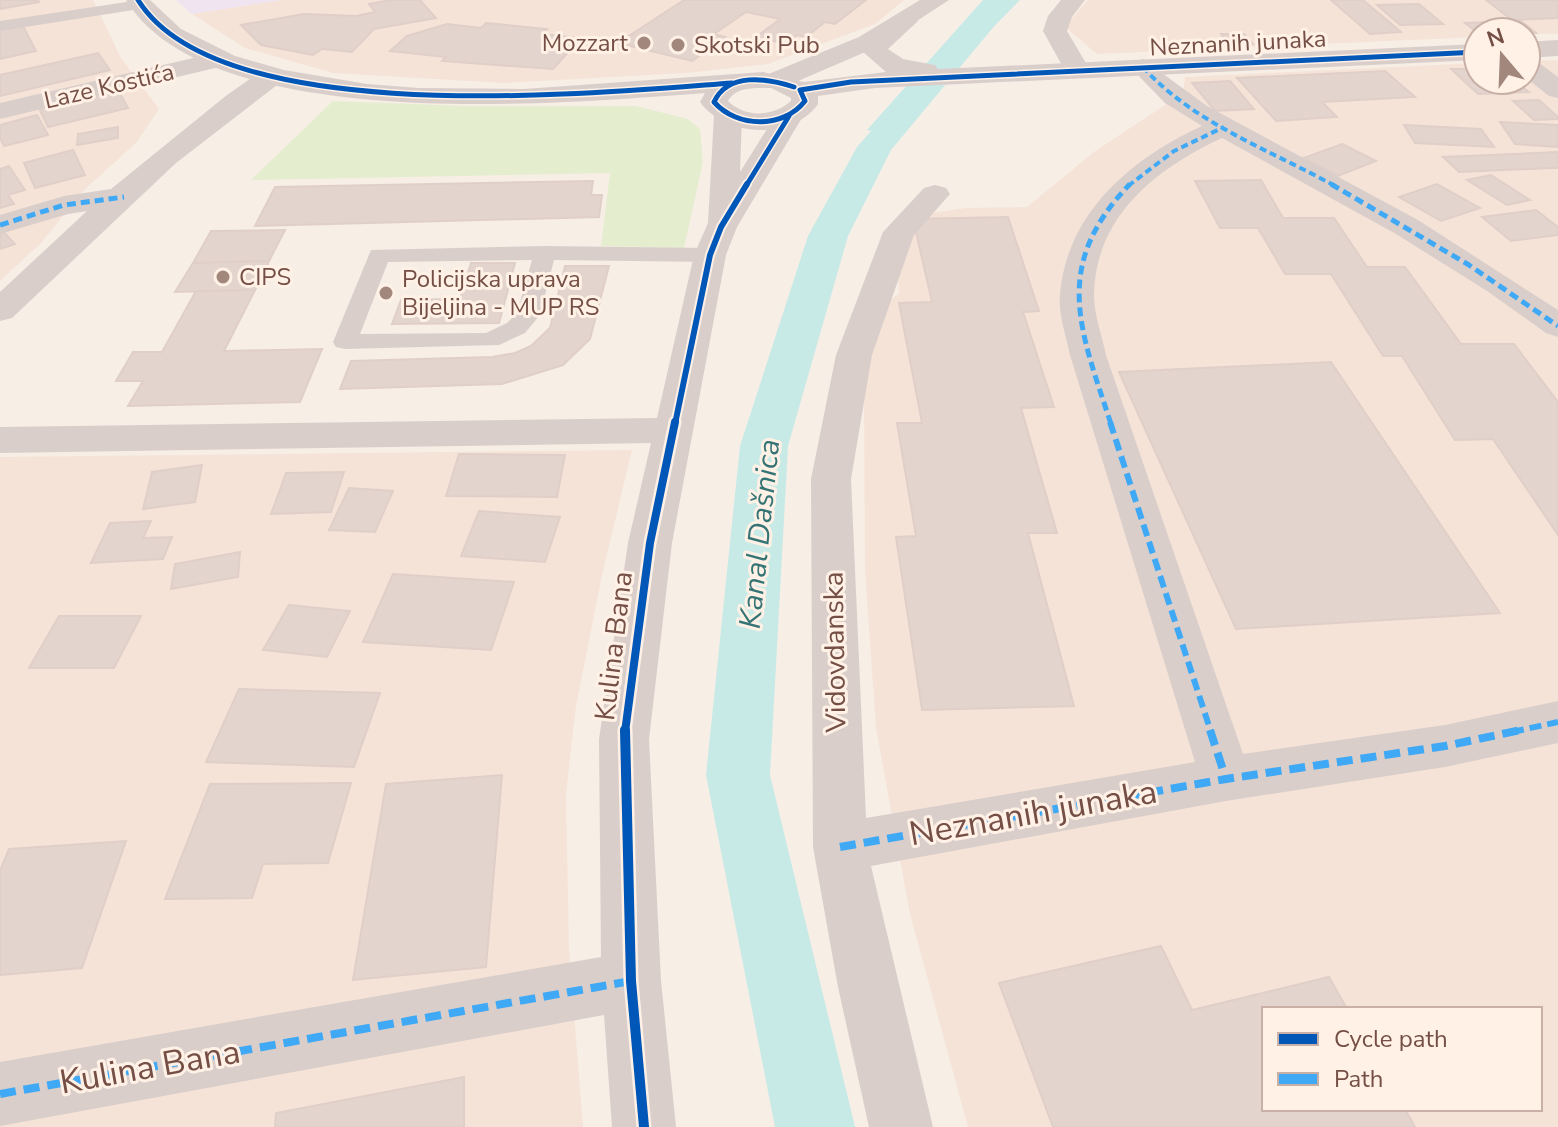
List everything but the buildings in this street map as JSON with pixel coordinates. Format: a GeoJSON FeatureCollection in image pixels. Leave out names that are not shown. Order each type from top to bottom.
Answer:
{"type":"FeatureCollection","features":[{"type":"Feature","properties":{"kind":"street"},"geometry":{"type":"LineString","coordinates":[[903,75],[875,51],[878,43],[937,0]]}},
{"type":"Feature","properties":{"kind":"street"},"geometry":{"type":"LineString","coordinates":[[1073,0],[1060,16],[1055,31],[1077,70]]}},
{"type":"Feature","properties":{"kind":"street"},"geometry":{"type":"LineString","coordinates":[[139,2],[173,37],[219,60],[272,76],[346,90],[448,98],[734,83],[792,96]]}},
{"type":"Feature","properties":{"kind":"street"},"geometry":{"type":"LineString","coordinates":[[581,93],[723,112],[758,121],[868,42],[906,21]]}},
{"type":"Feature","properties":{"kind":"street","name":"Neznanih junaka"},"geometry":{"type":"LineString","coordinates":[[792,96],[903,75],[1462,53]]}},
{"type":"Feature","properties":{"kind":"street","name":"Laze Kostića"},"geometry":{"type":"LineString","coordinates":[[0,111],[219,60]]}},
{"type":"Feature","properties":{"kind":"street","name":"Neznanih junaka"},"geometry":{"type":"LineString","coordinates":[[1143,67],[1153,81],[1224,127],[1415,231],[1558,326]]}},
{"type":"Feature","properties":{"kind":"street"},"geometry":{"type":"LineString","coordinates":[[0,311],[124,197],[233,103],[272,76]]}},
{"type":"Feature","properties":{"kind":"street"},"geometry":{"type":"LineString","coordinates":[[1542,78],[1558,90]]}},
{"type":"Feature","properties":{"kind":"street"},"geometry":{"type":"LineString","coordinates":[[716,241],[723,112],[714,102],[715,95],[734,83]]}},
{"type":"Feature","properties":{"kind":"street"},"geometry":{"type":"LineString","coordinates":[[716,241],[792,96]]}},
{"type":"Feature","properties":{"kind":"street"},"geometry":{"type":"LineString","coordinates":[[1224,127],[1198,137],[1143,170],[1116,195],[1095,224],[1083,259],[1077,299],[1088,355],[1226,779]]}},
{"type":"Feature","properties":{"kind":"street","name":"Vidovdanska"},"geometry":{"type":"LineString","coordinates":[[901,1127],[868,987],[840,847],[831,479],[854,355],[899,232],[935,194]]}},
{"type":"Feature","properties":{"kind":"street"},"geometry":{"type":"LineString","coordinates":[[0,225],[64,205],[124,197]]}},
{"type":"Feature","properties":{"kind":"street","name":"Kulina Bana"},"geometry":{"type":"LineString","coordinates":[[644,1127],[631,981],[624,739],[650,543],[716,241]]}},
{"type":"Feature","properties":{"kind":"street"},"geometry":{"type":"LineString","coordinates":[[0,440],[673,430]]}},
{"type":"Feature","properties":{"kind":"street","name":"Neznanih junaka"},"geometry":{"type":"LineString","coordinates":[[840,847],[1226,779],[1445,746],[1558,722]]}},
{"type":"Feature","properties":{"kind":"street","name":"Kulina Bana"},"geometry":{"type":"LineString","coordinates":[[0,1094],[631,981]]}},
{"type":"Feature","properties":{"kind":"lane"},"geometry":{"type":"LineString","coordinates":[[0,26],[139,2]]}},
{"type":"Feature","properties":{"kind":"lane"},"geometry":{"type":"LineString","coordinates":[[545,253],[528,315],[516,328],[490,340],[345,342],[379,255],[545,253],[716,241]]}},
{"type":"Feature","properties":{"kind":"shaded area"},"geometry":{"type":"Polygon","coordinates":[[[0,0],[93,0],[121,58],[159,109],[137,142],[83,191],[42,242],[0,281],[0,0]]]}},
{"type":"Feature","properties":{"kind":"shaded area"},"geometry":{"type":"Polygon","coordinates":[[[176,0],[282,0],[192,14],[176,0]]]}},
{"type":"Feature","properties":{"kind":"shaded area"},"geometry":{"type":"Polygon","coordinates":[[[282,0],[904,0],[875,24],[768,64],[686,73],[504,83],[333,73],[245,48],[192,14],[282,0]]]}},
{"type":"Feature","properties":{"kind":"shaded area"},"geometry":{"type":"Polygon","coordinates":[[[1088,0],[1558,0],[1558,34],[1542,34],[1542,16],[1462,16],[1462,38],[1097,54],[1065,27],[1088,0]]]}},
{"type":"Feature","properties":{"kind":"shaded area"},"geometry":{"type":"Polygon","coordinates":[[[1542,60],[1558,60],[1558,1127],[968,1127],[910,914],[876,728],[865,572],[864,391],[881,309],[899,293],[895,218],[966,208],[1027,207],[1094,152],[1183,93],[1185,77],[1462,64],[1462,96],[1542,96],[1542,60]]]}},
{"type":"Feature","properties":{"kind":"shaded area"},"geometry":{"type":"Polygon","coordinates":[[[632,450],[602,575],[576,706],[566,793],[569,950],[583,1127],[0,1127],[0,457],[632,450]]]}},
{"type":"Feature","properties":{"kind":"green space"},"geometry":{"type":"Polygon","coordinates":[[[333,101],[466,106],[636,106],[688,119],[700,129],[703,162],[684,248],[601,246],[610,173],[251,180],[333,101]]]}},
{"type":"Feature","properties":{"kind":"water"},"geometry":{"type":"Polygon","coordinates":[[[983,0],[1020,0],[961,60],[896,136],[867,130],[983,0]]]}},
{"type":"Feature","properties":{"kind":"waterway","name":"Kanal Dašnica"},"geometry":{"type":"LineString","coordinates":[[815,1127],[738,775],[764,446],[828,236],[875,147],[1002,0]]}},
{"type":"Feature","properties":{"kind":"marked path"},"geometry":{"type":"LineString","coordinates":[[1143,67],[1156,82],[1197,112],[1407,227],[1499,284],[1558,326]]}},
{"type":"Feature","properties":{"kind":"marked path"},"geometry":{"type":"LineString","coordinates":[[1224,127],[1174,151],[1131,183],[1113,202],[1098,223],[1087,248],[1077,297],[1088,355],[1226,779]]}},
{"type":"Feature","properties":{"kind":"marked path"},"geometry":{"type":"LineString","coordinates":[[0,225],[64,205],[124,197]]}},
{"type":"Feature","properties":{"kind":"marked path"},"geometry":{"type":"LineString","coordinates":[[840,847],[1226,779],[1445,746],[1558,722]]}},
{"type":"Feature","properties":{"kind":"marked path"},"geometry":{"type":"LineString","coordinates":[[0,1094],[631,981]]}},
{"type":"Feature","properties":{"kind":"cycle path"},"geometry":{"type":"LineString","coordinates":[[138,0],[149,16],[164,29],[212,56],[254,71],[366,92],[522,97],[732,83]]}},
{"type":"Feature","properties":{"kind":"cycle path"},"geometry":{"type":"LineString","coordinates":[[794,87],[774,81],[737,82],[719,92],[714,102],[721,111],[732,117],[760,122],[787,117],[798,110],[805,101],[800,90],[851,82],[1462,53]]}},
{"type":"Feature","properties":{"kind":"cycle path"},"geometry":{"type":"LineString","coordinates":[[644,1127],[631,981],[624,739],[650,543],[710,255],[721,227],[789,116]]}},
{"type":"Feature","properties":{"kind":"place","name":"Mozzart"},"geometry":{"type":"Point","coordinates":[644,43]}},
{"type":"Feature","properties":{"kind":"place","name":"Skotski Pub"},"geometry":{"type":"Point","coordinates":[678,45]}},
{"type":"Feature","properties":{"kind":"place","name":"CIPS"},"geometry":{"type":"Point","coordinates":[223,277]}},
{"type":"Feature","properties":{"kind":"place","name":"Policijska uprava Bijeljina - MUP RS"},"geometry":{"type":"Point","coordinates":[386,293]}}]}
